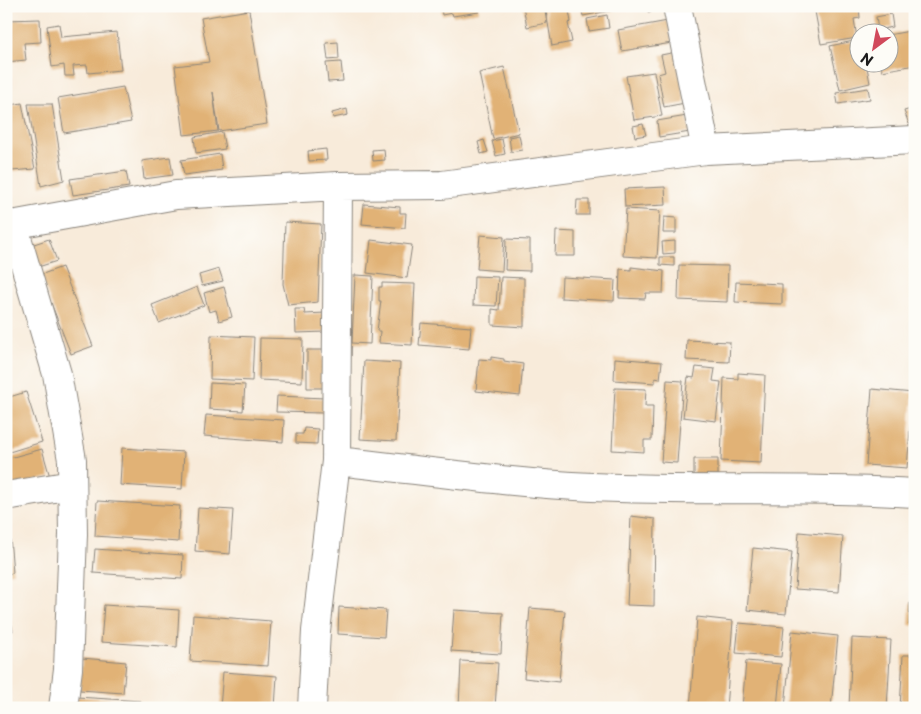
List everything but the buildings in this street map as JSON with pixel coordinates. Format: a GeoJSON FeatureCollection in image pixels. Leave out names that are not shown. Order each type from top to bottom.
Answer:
{"type":"FeatureCollection","features":[{"type":"Feature","properties":{"kind":"street"},"geometry":{"type":"LineString","coordinates":[[677,6],[706,150]]}},
{"type":"Feature","properties":{"kind":"street"},"geometry":{"type":"LineString","coordinates":[[63,708],[68,670],[72,460],[57,374],[10,225],[176,195],[338,186],[442,185],[706,150],[915,140]]}},
{"type":"Feature","properties":{"kind":"street"},"geometry":{"type":"LineString","coordinates":[[312,708],[316,631],[336,461],[338,186]]}},
{"type":"Feature","properties":{"kind":"street"},"geometry":{"type":"LineString","coordinates":[[336,461],[563,486],[723,491],[840,488],[915,493]]}},
{"type":"Feature","properties":{"kind":"street"},"geometry":{"type":"LineString","coordinates":[[6,496],[72,485]]}}]}
